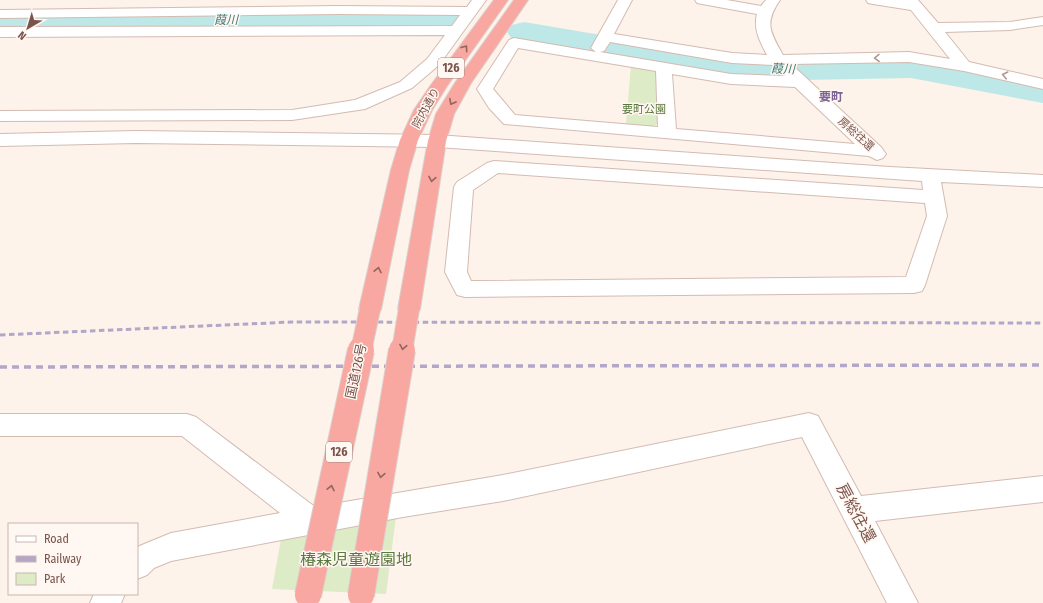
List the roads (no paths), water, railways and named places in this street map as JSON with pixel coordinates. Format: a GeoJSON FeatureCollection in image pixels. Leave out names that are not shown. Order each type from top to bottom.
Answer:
{"type":"FeatureCollection","features":[{"type":"Feature","properties":{"kind":"highway","name":"院内通り"},"geometry":{"type":"LineString","coordinates":[[409,140],[423,110],[439,85],[501,0]]}},
{"type":"Feature","properties":{"kind":"highway","name":"院内通り"},"geometry":{"type":"LineString","coordinates":[[438,141],[445,114],[463,83],[521,0]]}},
{"type":"Feature","properties":{"kind":"highway","name":"国道126号"},"geometry":{"type":"LineString","coordinates":[[307,599],[400,170],[409,140]]}},
{"type":"Feature","properties":{"kind":"highway","name":"126"},"geometry":{"type":"LineString","coordinates":[[361,599],[438,141]]}},
{"type":"Feature","properties":{"kind":"street"},"geometry":{"type":"LineString","coordinates":[[21,14],[33,0]]}},
{"type":"Feature","properties":{"kind":"street"},"geometry":{"type":"LineString","coordinates":[[594,56],[625,0]]}},
{"type":"Feature","properties":{"kind":"street"},"geometry":{"type":"LineString","coordinates":[[702,0],[769,5],[762,23],[767,40],[779,61]]}},
{"type":"Feature","properties":{"kind":"street"},"geometry":{"type":"LineString","coordinates":[[873,0],[913,3],[935,28],[964,66]]}},
{"type":"Feature","properties":{"kind":"street"},"geometry":{"type":"LineString","coordinates":[[2,34],[335,16],[475,6]]}},
{"type":"Feature","properties":{"kind":"street"},"geometry":{"type":"LineString","coordinates":[[0,116],[292,115],[359,104],[406,85],[433,62],[475,6]]}},
{"type":"Feature","properties":{"kind":"street"},"geometry":{"type":"LineString","coordinates":[[0,14],[335,16],[455,31]]}},
{"type":"Feature","properties":{"kind":"street"},"geometry":{"type":"LineString","coordinates":[[935,28],[1010,26],[1043,20]]}},
{"type":"Feature","properties":{"kind":"street"},"geometry":{"type":"LineString","coordinates":[[605,37],[732,58],[779,61],[909,57],[964,66],[1043,84]]}},
{"type":"Feature","properties":{"kind":"street"},"geometry":{"type":"LineString","coordinates":[[796,79],[748,81],[514,43],[485,89],[495,104],[510,120],[667,132],[875,151]]}},
{"type":"Feature","properties":{"kind":"street","name":"房総往還"},"geometry":{"type":"LineString","coordinates":[[779,61],[796,79],[875,151],[890,173]]}},
{"type":"Feature","properties":{"kind":"street"},"geometry":{"type":"LineString","coordinates":[[664,68],[667,132]]}},
{"type":"Feature","properties":{"kind":"street"},"geometry":{"type":"LineString","coordinates":[[0,140],[136,137],[438,141],[890,173],[1043,181]]}},
{"type":"Feature","properties":{"kind":"street"},"geometry":{"type":"LineString","coordinates":[[930,175],[934,197],[937,216],[914,285],[465,289],[456,272],[464,187],[494,167],[934,197]]}},
{"type":"Feature","properties":{"kind":"street","name":"房総往還"},"geometry":{"type":"LineString","coordinates":[[312,522],[608,467],[686,449],[809,424],[903,603]]}},
{"type":"Feature","properties":{"kind":"street"},"geometry":{"type":"LineString","coordinates":[[0,425],[187,425],[312,522]]}},
{"type":"Feature","properties":{"kind":"street"},"geometry":{"type":"LineString","coordinates":[[854,510],[1043,489]]}},
{"type":"Feature","properties":{"kind":"street"},"geometry":{"type":"LineString","coordinates":[[138,564],[144,558],[171,547],[312,522]]}},
{"type":"Feature","properties":{"kind":"waterway","name":"葭川"},"geometry":{"type":"LineString","coordinates":[[0,20],[453,20]]}},
{"type":"Feature","properties":{"kind":"waterway","name":"葭川"},"geometry":{"type":"LineString","coordinates":[[524,32],[720,66],[804,69],[911,67],[1043,92]]}},
{"type":"Feature","properties":{"kind":"railway"},"geometry":{"type":"LineString","coordinates":[[0,335],[292,322],[1043,323]]}},
{"type":"Feature","properties":{"kind":"railway"},"geometry":{"type":"LineString","coordinates":[[0,367],[1043,365]]}},
{"type":"Feature","properties":{"kind":"district","name":"要町"},"geometry":{"type":"Point","coordinates":[831,97]}},
{"type":"Feature","properties":{"kind":"park label","name":"要町公園"},"geometry":{"type":"Point","coordinates":[644,109]}},
{"type":"Feature","properties":{"kind":"park label","name":"椿森児童遊園地"},"geometry":{"type":"Point","coordinates":[356,559]}}]}
